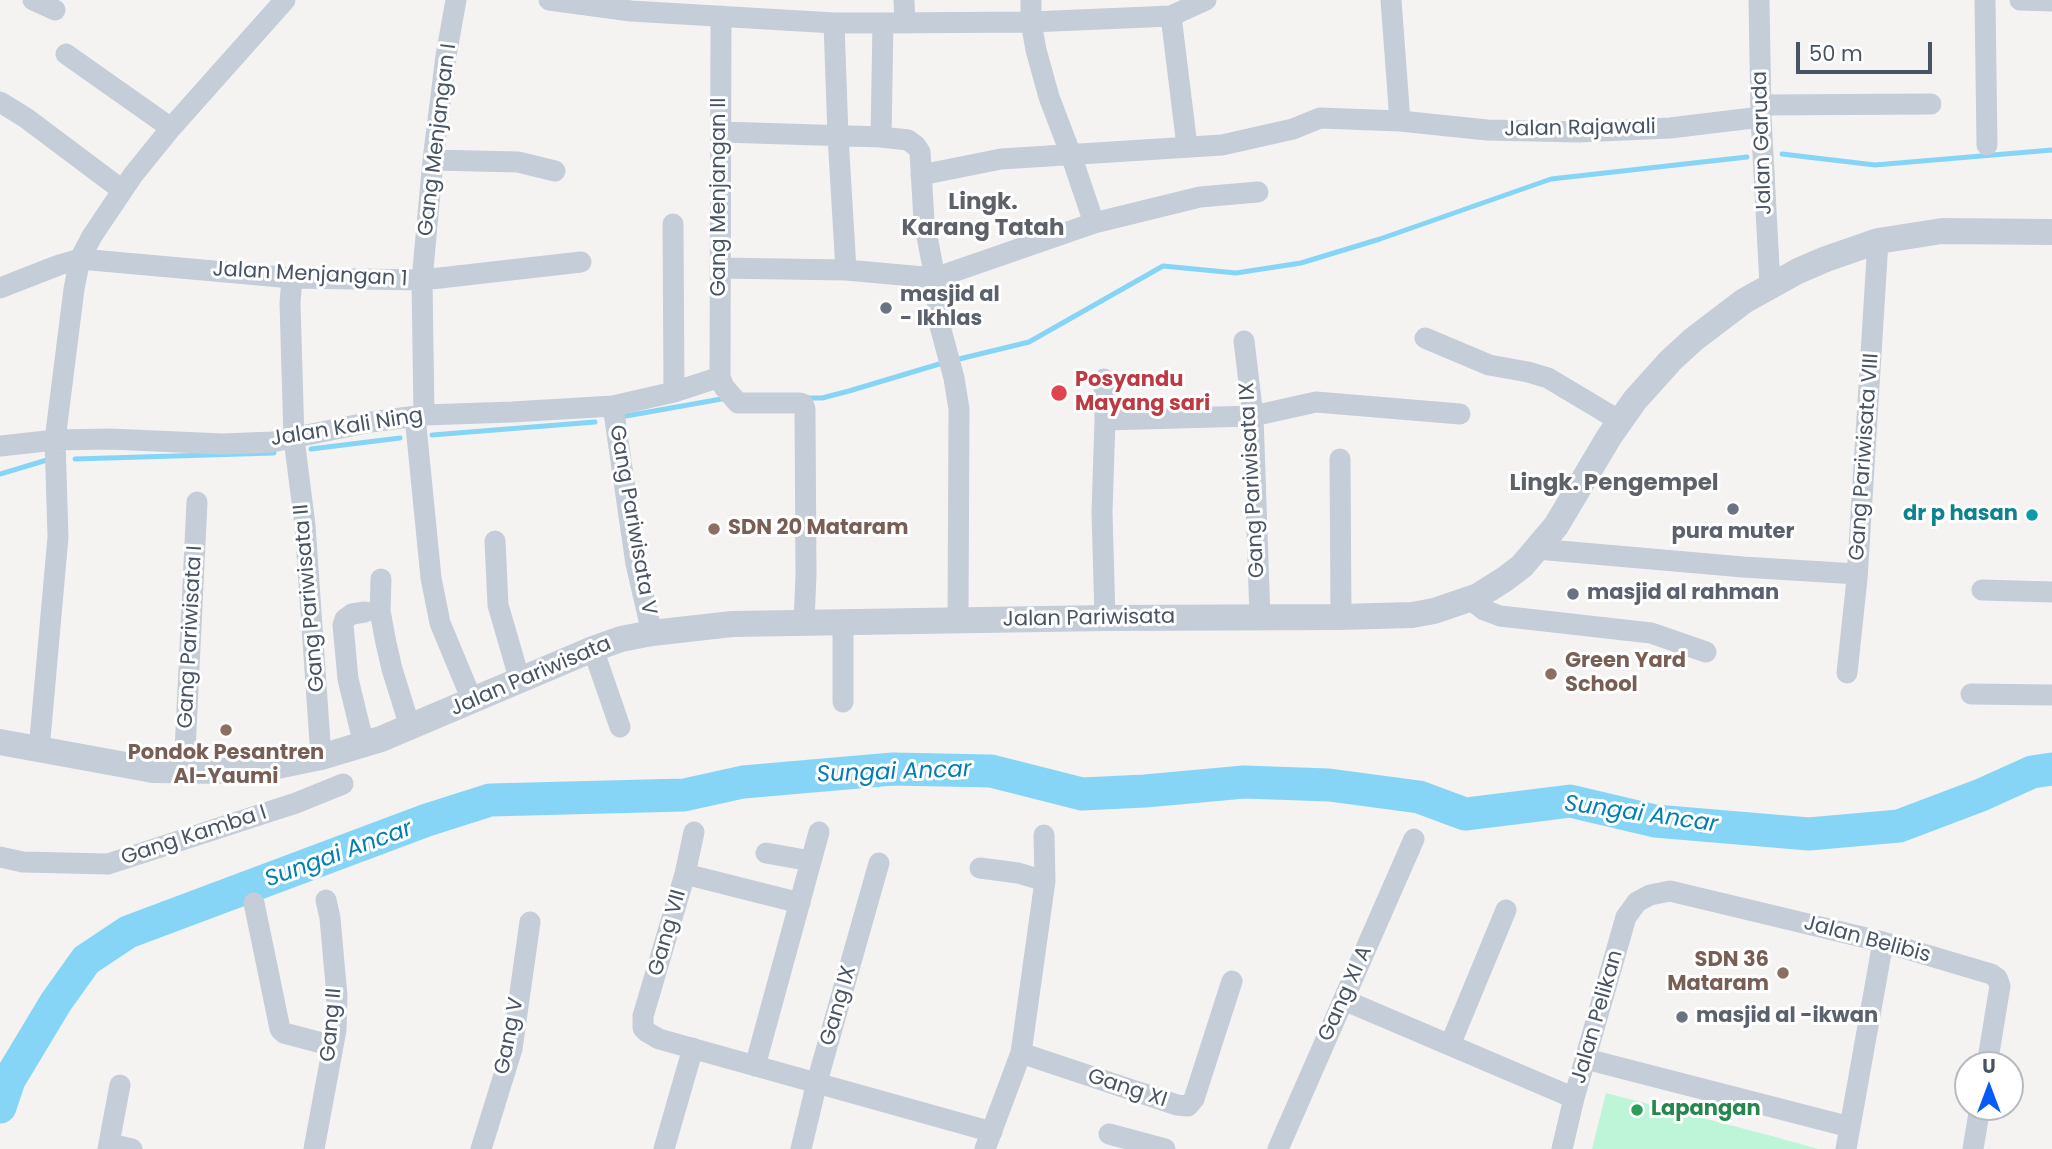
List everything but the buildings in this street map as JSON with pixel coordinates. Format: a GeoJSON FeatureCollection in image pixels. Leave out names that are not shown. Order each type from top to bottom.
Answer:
{"type":"FeatureCollection","features":[{"type":"Feature","properties":{"kind":"street"},"geometry":{"type":"LineString","coordinates":[[33,0],[55,10]]}},
{"type":"Feature","properties":{"kind":"street"},"geometry":{"type":"LineString","coordinates":[[39,750],[58,537],[55,440],[80,259],[122,191],[171,128],[285,0]]}},
{"type":"Feature","properties":{"kind":"street","name":"Gang Menjangan I"},"geometry":{"type":"LineString","coordinates":[[456,0],[433,160],[422,280],[419,415],[435,600],[440,623],[472,699]]}},
{"type":"Feature","properties":{"kind":"street"},"geometry":{"type":"LineString","coordinates":[[549,0],[721,16],[793,10],[834,23],[1031,22],[1188,6],[1187,146]]}},
{"type":"Feature","properties":{"kind":"street"},"geometry":{"type":"LineString","coordinates":[[904,0],[905,23]]}},
{"type":"Feature","properties":{"kind":"street"},"geometry":{"type":"LineString","coordinates":[[1031,0],[1031,22],[1036,50],[1049,97],[1094,223]]}},
{"type":"Feature","properties":{"kind":"street"},"geometry":{"type":"LineString","coordinates":[[1391,0],[1400,121]]}},
{"type":"Feature","properties":{"kind":"street","name":"Jalan Garuda"},"geometry":{"type":"LineString","coordinates":[[1759,0],[1760,111],[1770,285]]}},
{"type":"Feature","properties":{"kind":"street"},"geometry":{"type":"LineString","coordinates":[[1985,0],[1987,145]]}},
{"type":"Feature","properties":{"kind":"street"},"geometry":{"type":"LineString","coordinates":[[2020,0],[2052,1]]}},
{"type":"Feature","properties":{"kind":"street","name":"Gang Menjangan II"},"geometry":{"type":"LineString","coordinates":[[721,16],[719,268],[726,389]]}},
{"type":"Feature","properties":{"kind":"street"},"geometry":{"type":"LineString","coordinates":[[834,23],[846,270]]}},
{"type":"Feature","properties":{"kind":"street"},"geometry":{"type":"LineString","coordinates":[[881,137],[883,23]]}},
{"type":"Feature","properties":{"kind":"street"},"geometry":{"type":"LineString","coordinates":[[66,54],[171,128]]}},
{"type":"Feature","properties":{"kind":"street"},"geometry":{"type":"LineString","coordinates":[[0,102],[26,118],[122,191]]}},
{"type":"Feature","properties":{"kind":"street","name":"Jalan Rajawali"},"geometry":{"type":"LineString","coordinates":[[920,175],[1001,159],[1222,145],[1293,129],[1320,118],[1400,121],[1487,130],[1578,132],[1670,128],[1760,111],[1931,104]]}},
{"type":"Feature","properties":{"kind":"street"},"geometry":{"type":"LineString","coordinates":[[722,132],[881,137],[908,140],[920,152],[924,221],[936,278],[944,344],[959,409],[958,621]]}},
{"type":"Feature","properties":{"kind":"street"},"geometry":{"type":"LineString","coordinates":[[433,160],[518,162],[555,171]]}},
{"type":"Feature","properties":{"kind":"street"},"geometry":{"type":"LineString","coordinates":[[719,268],[846,270],[936,278],[1094,223],[1200,197],[1258,192]]}},
{"type":"Feature","properties":{"kind":"street"},"geometry":{"type":"LineString","coordinates":[[673,224],[674,392]]}},
{"type":"Feature","properties":{"kind":"street","name":"Jalan Pariwisata"},"geometry":{"type":"LineString","coordinates":[[0,742],[153,770],[184,772],[250,769],[321,757],[364,745],[593,649],[621,639],[652,633],[732,624],[804,622],[1412,615],[1449,607],[1470,599],[1522,566],[1556,526],[1620,421],[1650,383],[1694,339],[1744,301],[1770,285],[1826,259],[1878,241],[1942,231],[2052,232]]}},
{"type":"Feature","properties":{"kind":"street","name":"Gang Pariwisata VIII"},"geometry":{"type":"LineString","coordinates":[[1847,673],[1869,409],[1878,241]]}},
{"type":"Feature","properties":{"kind":"street"},"geometry":{"type":"LineString","coordinates":[[0,288],[80,259]]}},
{"type":"Feature","properties":{"kind":"street","name":"Jalan Menjangan 1"},"geometry":{"type":"LineString","coordinates":[[80,259],[292,278],[422,280],[581,262]]}},
{"type":"Feature","properties":{"kind":"street","name":"Gang Pariwisata II"},"geometry":{"type":"LineString","coordinates":[[292,278],[290,341],[293,439],[306,525],[321,757]]}},
{"type":"Feature","properties":{"kind":"street"},"geometry":{"type":"LineString","coordinates":[[1425,338],[1489,365],[1548,378],[1620,421]]}},
{"type":"Feature","properties":{"kind":"street","name":"Gang Pariwisata IX"},"geometry":{"type":"LineString","coordinates":[[1244,341],[1253,416],[1260,618]]}},
{"type":"Feature","properties":{"kind":"street"},"geometry":{"type":"LineString","coordinates":[[1104,379],[1102,512],[1105,618]]}},
{"type":"Feature","properties":{"kind":"street"},"geometry":{"type":"LineString","coordinates":[[726,389],[745,404],[800,403],[805,409],[804,622]]}},
{"type":"Feature","properties":{"kind":"street","name":"Jalan Kali Ning"},"geometry":{"type":"LineString","coordinates":[[0,446],[55,440],[121,439],[244,443],[293,439],[371,422],[419,415],[612,406],[674,392],[726,389]]}},
{"type":"Feature","properties":{"kind":"street"},"geometry":{"type":"LineString","coordinates":[[1105,420],[1253,416],[1316,402],[1460,414]]}},
{"type":"Feature","properties":{"kind":"street","name":"Gang Pariwisata V"},"geometry":{"type":"LineString","coordinates":[[612,406],[636,564],[652,633]]}},
{"type":"Feature","properties":{"kind":"street"},"geometry":{"type":"LineString","coordinates":[[1340,459],[1341,617]]}},
{"type":"Feature","properties":{"kind":"street","name":"Gang Pariwisata I"},"geometry":{"type":"LineString","coordinates":[[184,772],[197,502]]}},
{"type":"Feature","properties":{"kind":"street"},"geometry":{"type":"LineString","coordinates":[[495,541],[498,605],[520,681]]}},
{"type":"Feature","properties":{"kind":"street"},"geometry":{"type":"LineString","coordinates":[[1537,549],[1857,574]]}},
{"type":"Feature","properties":{"kind":"street"},"geometry":{"type":"LineString","coordinates":[[381,579],[380,611],[391,669],[410,727]]}},
{"type":"Feature","properties":{"kind":"street"},"geometry":{"type":"LineString","coordinates":[[1982,590],[2052,592]]}},
{"type":"Feature","properties":{"kind":"street"},"geometry":{"type":"LineString","coordinates":[[1470,599],[1484,610],[1500,616],[1651,633],[1706,652]]}},
{"type":"Feature","properties":{"kind":"street"},"geometry":{"type":"LineString","coordinates":[[364,745],[348,679],[343,625],[345,619],[352,614],[365,612]]}},
{"type":"Feature","properties":{"kind":"street"},"geometry":{"type":"LineString","coordinates":[[843,623],[844,702]]}},
{"type":"Feature","properties":{"kind":"street"},"geometry":{"type":"LineString","coordinates":[[593,649],[620,727]]}},
{"type":"Feature","properties":{"kind":"street"},"geometry":{"type":"LineString","coordinates":[[1970,694],[2052,695]]}},
{"type":"Feature","properties":{"kind":"street","name":"Gang Kamba I"},"geometry":{"type":"LineString","coordinates":[[0,858],[23,862],[108,864],[296,803],[342,784]]}},
{"type":"Feature","properties":{"kind":"street","name":"Gang VII"},"geometry":{"type":"LineString","coordinates":[[693,1048],[659,1039],[647,1032],[643,1028],[643,1016],[685,874],[694,832]]}},
{"type":"Feature","properties":{"kind":"street"},"geometry":{"type":"LineString","coordinates":[[755,1066],[819,832]]}},
{"type":"Feature","properties":{"kind":"street"},"geometry":{"type":"LineString","coordinates":[[664,1149],[693,1048],[817,1082],[989,1140],[1021,1053],[1045,881],[1044,835]]}},
{"type":"Feature","properties":{"kind":"street","name":"Gang XI A"},"geometry":{"type":"LineString","coordinates":[[1278,1149],[1414,839]]}},
{"type":"Feature","properties":{"kind":"street"},"geometry":{"type":"LineString","coordinates":[[766,853],[811,861]]}},
{"type":"Feature","properties":{"kind":"street","name":"Gang IX"},"geometry":{"type":"LineString","coordinates":[[801,1149],[817,1082],[879,863]]}},
{"type":"Feature","properties":{"kind":"street"},"geometry":{"type":"LineString","coordinates":[[980,869],[1018,873],[1045,881]]}},
{"type":"Feature","properties":{"kind":"street"},"geometry":{"type":"LineString","coordinates":[[685,874],[800,903]]}},
{"type":"Feature","properties":{"kind":"street","name":"Jalan Belibis"},"geometry":{"type":"LineString","coordinates":[[1650,895],[1670,891],[1883,942],[1991,974],[1997,978],[2000,986],[1989,1051]]}},
{"type":"Feature","properties":{"kind":"street","name":"Jalan Pelikan"},"geometry":{"type":"LineString","coordinates":[[1562,1149],[1626,916],[1637,902],[1650,895]]}},
{"type":"Feature","properties":{"kind":"street","name":"Gang II"},"geometry":{"type":"LineString","coordinates":[[314,1149],[336,1030],[337,996],[332,933],[326,900]]}},
{"type":"Feature","properties":{"kind":"street"},"geometry":{"type":"LineString","coordinates":[[254,903],[280,1029],[284,1033],[333,1046]]}},
{"type":"Feature","properties":{"kind":"street"},"geometry":{"type":"LineString","coordinates":[[1450,1045],[1506,910]]}},
{"type":"Feature","properties":{"kind":"street","name":"Gang V"},"geometry":{"type":"LineString","coordinates":[[481,1149],[512,1049],[530,922]]}},
{"type":"Feature","properties":{"kind":"street"},"geometry":{"type":"LineString","coordinates":[[1846,1149],[1883,942]]}},
{"type":"Feature","properties":{"kind":"street","name":"Gang XI"},"geometry":{"type":"LineString","coordinates":[[1021,1053],[1177,1105],[1188,1106],[1195,1099],[1231,981]]}},
{"type":"Feature","properties":{"kind":"street"},"geometry":{"type":"LineString","coordinates":[[1344,1000],[1574,1098]]}},
{"type":"Feature","properties":{"kind":"street"},"geometry":{"type":"LineString","coordinates":[[1586,1059],[1850,1128]]}},
{"type":"Feature","properties":{"kind":"street"},"geometry":{"type":"LineString","coordinates":[[120,1085],[109,1146],[132,1149]]}},
{"type":"Feature","properties":{"kind":"street"},"geometry":{"type":"LineString","coordinates":[[1973,1149],[1978,1121]]}},
{"type":"Feature","properties":{"kind":"street"},"geometry":{"type":"LineString","coordinates":[[1109,1134],[1165,1149]]}},
{"type":"Feature","properties":{"kind":"green space","name":"Lapangan"},"geometry":{"type":"Polygon","coordinates":[[[1606,1093],[1772,1136],[1818,1149],[1592,1149],[1606,1093]]]}},
{"type":"Feature","properties":{"kind":"waterway"},"geometry":{"type":"LineString","coordinates":[[1782,154],[1875,165],[2052,150]]}},
{"type":"Feature","properties":{"kind":"waterway"},"geometry":{"type":"LineString","coordinates":[[955,360],[1029,342],[1163,266],[1236,273],[1301,263],[1380,239],[1551,179],[1747,157]]}},
{"type":"Feature","properties":{"kind":"waterway"},"geometry":{"type":"LineString","coordinates":[[807,398],[822,398],[946,362]]}},
{"type":"Feature","properties":{"kind":"waterway"},"geometry":{"type":"LineString","coordinates":[[626,416],[727,398]]}},
{"type":"Feature","properties":{"kind":"waterway"},"geometry":{"type":"LineString","coordinates":[[432,435],[595,422]]}},
{"type":"Feature","properties":{"kind":"waterway"},"geometry":{"type":"LineString","coordinates":[[311,449],[400,438]]}},
{"type":"Feature","properties":{"kind":"waterway"},"geometry":{"type":"LineString","coordinates":[[75,459],[274,453]]}},
{"type":"Feature","properties":{"kind":"waterway"},"geometry":{"type":"LineString","coordinates":[[0,474],[47,460]]}},
{"type":"Feature","properties":{"kind":"waterway","name":"Sungai Ancar"},"geometry":{"type":"LineString","coordinates":[[0,1107],[9,1080],[56,1002],[86,960],[128,932],[427,820],[490,800],[684,795],[743,782],[893,769],[991,771],[1082,794],[1244,782],[1329,785],[1419,797],[1465,814],[1570,801],[1655,821],[1809,834],[1899,826],[1981,795],[2032,772],[2052,769]]}},
{"type":"Feature","properties":{"kind":"place","name":"masjid al - Ikhlas"},"geometry":{"type":"Point","coordinates":[886,308]}},
{"type":"Feature","properties":{"kind":"place","name":"Posyandu Mayang sari"},"geometry":{"type":"Point","coordinates":[1059,393]}},
{"type":"Feature","properties":{"kind":"place","name":"pura muter"},"geometry":{"type":"Point","coordinates":[1733,509]}},
{"type":"Feature","properties":{"kind":"place","name":"dr p hasan"},"geometry":{"type":"Point","coordinates":[2032,515]}},
{"type":"Feature","properties":{"kind":"place","name":"SDN 20 Mataram"},"geometry":{"type":"Point","coordinates":[714,529]}},
{"type":"Feature","properties":{"kind":"place","name":"masjid al rahman"},"geometry":{"type":"Point","coordinates":[1573,594]}},
{"type":"Feature","properties":{"kind":"place","name":"Green Yard School"},"geometry":{"type":"Point","coordinates":[1551,674]}},
{"type":"Feature","properties":{"kind":"place","name":"Pondok Pesantren Al-Yaumi"},"geometry":{"type":"Point","coordinates":[226,730]}},
{"type":"Feature","properties":{"kind":"place","name":"SDN 36 Mataram"},"geometry":{"type":"Point","coordinates":[1783,973]}},
{"type":"Feature","properties":{"kind":"place","name":"masjid al -ikwan"},"geometry":{"type":"Point","coordinates":[1682,1017]}},
{"type":"Feature","properties":{"kind":"place","name":"Lapangan"},"geometry":{"type":"Point","coordinates":[1637,1110]}},
{"type":"Feature","properties":{"kind":"district","name":"Lingk. Karang Tatah"},"geometry":{"type":"Point","coordinates":[983,216]}},
{"type":"Feature","properties":{"kind":"district","name":"Lingk. Pengempel"},"geometry":{"type":"Point","coordinates":[1614,484]}}]}
